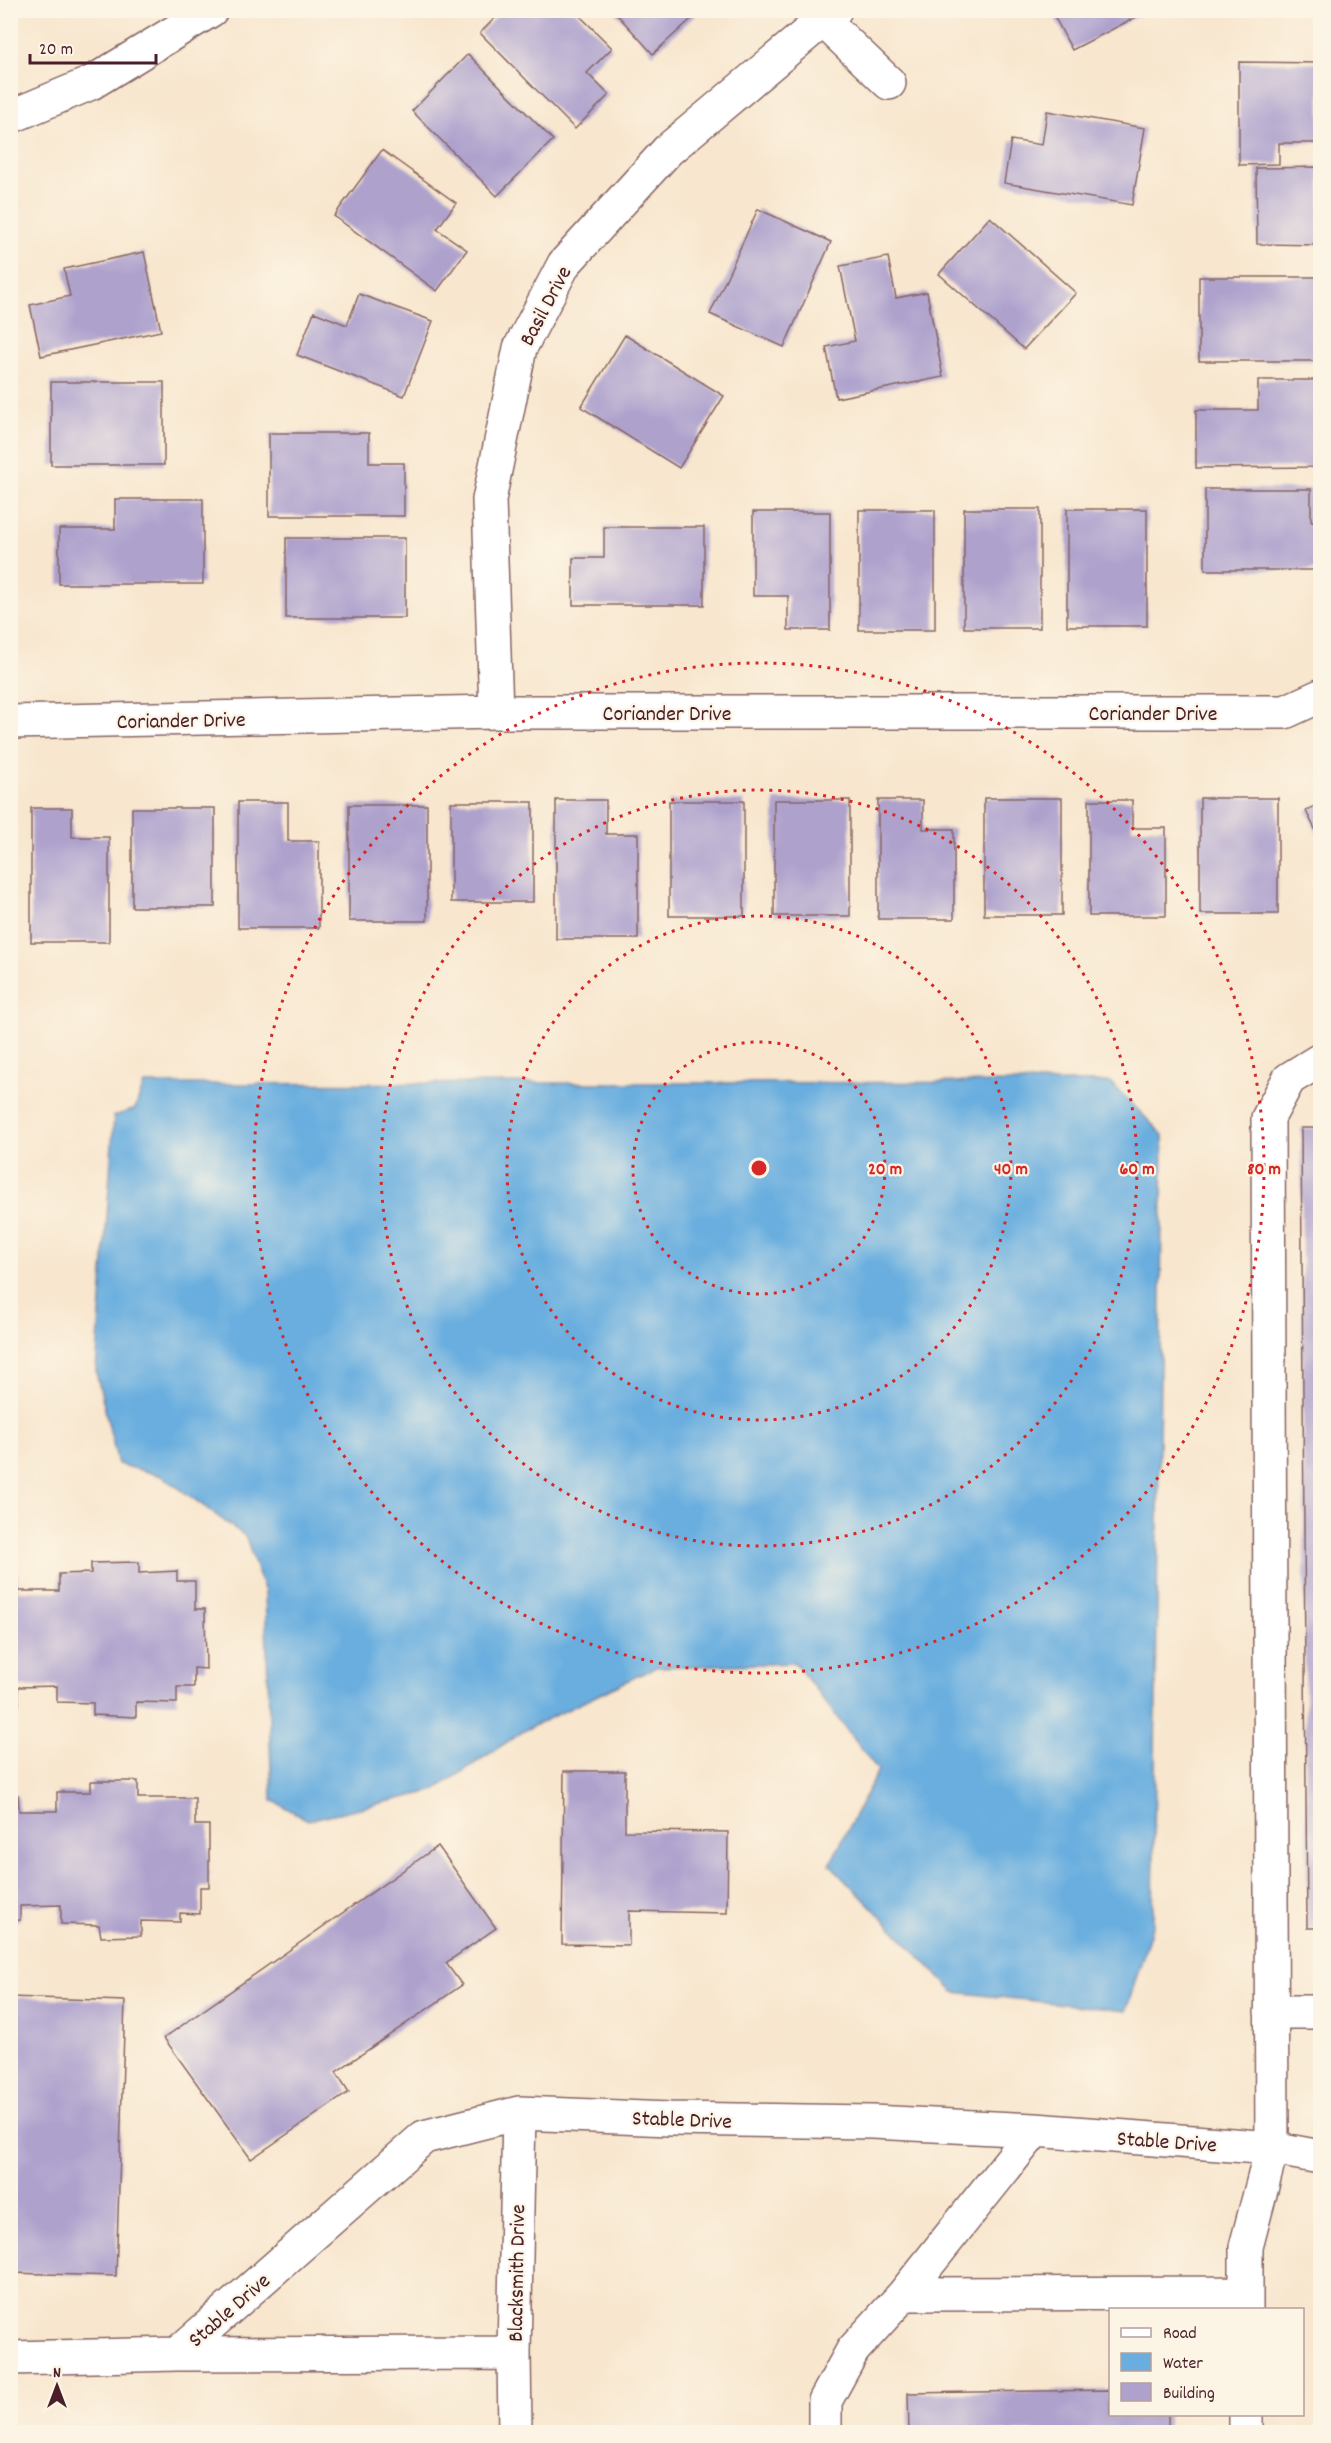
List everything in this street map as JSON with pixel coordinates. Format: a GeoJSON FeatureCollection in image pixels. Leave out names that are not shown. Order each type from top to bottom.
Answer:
{"type":"FeatureCollection","features":[{"type":"Feature","properties":{"kind":"street"},"geometry":{"type":"LineString","coordinates":[[10,117],[91,83],[211,10]]}},
{"type":"Feature","properties":{"kind":"street"},"geometry":{"type":"LineString","coordinates":[[829,16],[890,83]]}},
{"type":"Feature","properties":{"kind":"street","name":"Basil Drive"},"geometry":{"type":"LineString","coordinates":[[496,712],[489,500],[520,348],[564,264],[668,150],[829,16]]}},
{"type":"Feature","properties":{"kind":"street","name":"Coriander Drive"},"geometry":{"type":"LineString","coordinates":[[10,722],[496,712],[1285,712],[1320,696]]}},
{"type":"Feature","properties":{"kind":"street"},"geometry":{"type":"LineString","coordinates":[[904,2294],[1246,2301],[1246,2247],[1272,2148],[1268,1118],[1289,1079],[1320,1060]]}},
{"type":"Feature","properties":{"kind":"street"},"geometry":{"type":"LineString","coordinates":[[1271,2012],[1320,2012]]}},
{"type":"Feature","properties":{"kind":"street","name":"Stable Drive"},"geometry":{"type":"LineString","coordinates":[[177,2354],[424,2137],[519,2113],[670,2119],[872,2122],[1035,2130],[1272,2148],[1320,2157]]}},
{"type":"Feature","properties":{"kind":"street","name":"Blacksmith Drive"},"geometry":{"type":"LineString","coordinates":[[515,2433],[514,2353],[519,2113]]}},
{"type":"Feature","properties":{"kind":"street"},"geometry":{"type":"LineString","coordinates":[[825,2433],[825,2401],[853,2350],[904,2294],[1035,2130]]}},
{"type":"Feature","properties":{"kind":"street","name":"Stable Drive"},"geometry":{"type":"LineString","coordinates":[[1272,2148],[1320,2145]]}},
{"type":"Feature","properties":{"kind":"street","name":"Stable Drive"},"geometry":{"type":"LineString","coordinates":[[10,2358],[177,2354],[514,2353]]}},
{"type":"Feature","properties":{"kind":"street"},"geometry":{"type":"LineString","coordinates":[[1246,2416],[1246,2433]]}},
{"type":"Feature","properties":{"kind":"water"},"geometry":{"type":"Polygon","coordinates":[[[1110,1082],[1163,1135],[1153,1924],[1126,2011],[954,1992],[830,1864],[878,1770],[795,1663],[656,1667],[525,1730],[433,1791],[308,1820],[272,1800],[265,1592],[245,1536],[162,1476],[118,1464],[96,1372],[114,1116],[135,1109],[144,1084],[1110,1082]]]}},
{"type":"Feature","properties":{"kind":"building"},"geometry":{"type":"Polygon","coordinates":[[[503,10],[574,10],[612,48],[587,73],[609,95],[575,129],[480,33],[503,10]]]}},
{"type":"Feature","properties":{"kind":"building"},"geometry":{"type":"Polygon","coordinates":[[[613,10],[701,10],[653,54],[613,10]]]}},
{"type":"Feature","properties":{"kind":"building"},"geometry":{"type":"Polygon","coordinates":[[[1051,10],[1142,10],[1144,13],[1072,50],[1051,10]]]}},
{"type":"Feature","properties":{"kind":"building"},"geometry":{"type":"Polygon","coordinates":[[[468,54],[553,140],[497,196],[412,111],[468,54]]]}},
{"type":"Feature","properties":{"kind":"building"},"geometry":{"type":"Polygon","coordinates":[[[1239,62],[1320,63],[1320,143],[1279,143],[1279,164],[1239,165],[1239,62]]]}},
{"type":"Feature","properties":{"kind":"building"},"geometry":{"type":"Polygon","coordinates":[[[1047,111],[1145,128],[1132,205],[1004,183],[1011,140],[1042,145],[1047,111]]]}},
{"type":"Feature","properties":{"kind":"building"},"geometry":{"type":"Polygon","coordinates":[[[382,150],[456,203],[437,229],[467,250],[437,291],[334,216],[382,150]]]}},
{"type":"Feature","properties":{"kind":"building"},"geometry":{"type":"Polygon","coordinates":[[[1320,167],[1320,245],[1257,244],[1256,168],[1320,167]]]}},
{"type":"Feature","properties":{"kind":"building"},"geometry":{"type":"Polygon","coordinates":[[[758,209],[831,242],[784,347],[710,314],[758,209]]]}},
{"type":"Feature","properties":{"kind":"building"},"geometry":{"type":"Polygon","coordinates":[[[990,217],[1076,293],[1024,349],[939,274],[990,217]]]}},
{"type":"Feature","properties":{"kind":"building"},"geometry":{"type":"Polygon","coordinates":[[[144,252],[161,331],[41,356],[30,305],[70,296],[64,269],[144,252]]]}},
{"type":"Feature","properties":{"kind":"building"},"geometry":{"type":"Polygon","coordinates":[[[888,257],[896,298],[927,292],[943,377],[836,398],[826,347],[855,341],[840,266],[888,257]]]}},
{"type":"Feature","properties":{"kind":"building"},"geometry":{"type":"Polygon","coordinates":[[[1199,277],[1320,277],[1320,361],[1199,361],[1199,277]]]}},
{"type":"Feature","properties":{"kind":"building"},"geometry":{"type":"Polygon","coordinates":[[[359,294],[433,321],[404,396],[297,355],[314,312],[347,325],[359,294]]]}},
{"type":"Feature","properties":{"kind":"building"},"geometry":{"type":"Polygon","coordinates":[[[625,335],[724,396],[679,468],[581,407],[625,335]]]}},
{"type":"Feature","properties":{"kind":"building"},"geometry":{"type":"Polygon","coordinates":[[[1258,380],[1320,380],[1320,467],[1196,468],[1196,410],[1258,410],[1258,380]]]}},
{"type":"Feature","properties":{"kind":"building"},"geometry":{"type":"Polygon","coordinates":[[[51,382],[164,382],[164,465],[51,465],[51,382]]]}},
{"type":"Feature","properties":{"kind":"building"},"geometry":{"type":"Polygon","coordinates":[[[269,433],[369,433],[369,463],[404,463],[404,516],[269,516],[269,433]]]}},
{"type":"Feature","properties":{"kind":"building"},"geometry":{"type":"Polygon","coordinates":[[[1205,489],[1311,489],[1311,521],[1320,521],[1320,570],[1205,570],[1205,489]]]}},
{"type":"Feature","properties":{"kind":"building"},"geometry":{"type":"Polygon","coordinates":[[[115,499],[203,499],[203,584],[59,584],[59,529],[115,529],[115,499]]]}},
{"type":"Feature","properties":{"kind":"building"},"geometry":{"type":"Polygon","coordinates":[[[964,509],[1040,509],[1040,628],[964,628],[964,509]]]}},
{"type":"Feature","properties":{"kind":"building"},"geometry":{"type":"Polygon","coordinates":[[[1067,509],[1147,509],[1147,626],[1067,626],[1067,509]]]}},
{"type":"Feature","properties":{"kind":"building"},"geometry":{"type":"Polygon","coordinates":[[[859,510],[935,510],[935,630],[859,630],[859,510]]]}},
{"type":"Feature","properties":{"kind":"building"},"geometry":{"type":"Polygon","coordinates":[[[753,512],[830,512],[830,630],[788,630],[788,596],[753,596],[753,512]]]}},
{"type":"Feature","properties":{"kind":"building"},"geometry":{"type":"Polygon","coordinates":[[[604,527],[704,527],[704,605],[573,605],[573,558],[604,558],[604,527]]]}},
{"type":"Feature","properties":{"kind":"building"},"geometry":{"type":"Polygon","coordinates":[[[286,538],[405,538],[405,618],[286,618],[286,538]]]}},
{"type":"Feature","properties":{"kind":"building"},"geometry":{"type":"Polygon","coordinates":[[[984,798],[1062,798],[1062,915],[984,915],[984,798]]]}},
{"type":"Feature","properties":{"kind":"building"},"geometry":{"type":"Polygon","coordinates":[[[1200,798],[1278,798],[1278,914],[1200,914],[1200,798]]]}},
{"type":"Feature","properties":{"kind":"building"},"geometry":{"type":"Polygon","coordinates":[[[556,800],[606,800],[606,834],[638,834],[638,939],[556,939],[556,800]]]}},
{"type":"Feature","properties":{"kind":"building"},"geometry":{"type":"Polygon","coordinates":[[[774,800],[850,800],[850,916],[774,916],[774,800]]]}},
{"type":"Feature","properties":{"kind":"building"},"geometry":{"type":"Polygon","coordinates":[[[878,800],[923,800],[923,829],[954,829],[954,919],[878,919],[878,800]]]}},
{"type":"Feature","properties":{"kind":"building"},"geometry":{"type":"Polygon","coordinates":[[[1089,800],[1132,800],[1132,828],[1166,828],[1166,916],[1089,916],[1089,800]]]}},
{"type":"Feature","properties":{"kind":"building"},"geometry":{"type":"Polygon","coordinates":[[[669,801],[744,801],[744,916],[669,916],[669,801]]]}},
{"type":"Feature","properties":{"kind":"building"},"geometry":{"type":"Polygon","coordinates":[[[238,802],[288,802],[288,841],[319,841],[319,928],[238,928],[238,802]]]}},
{"type":"Feature","properties":{"kind":"building"},"geometry":{"type":"Polygon","coordinates":[[[451,802],[533,802],[533,902],[451,902],[451,802]]]}},
{"type":"Feature","properties":{"kind":"building"},"geometry":{"type":"Polygon","coordinates":[[[1320,803],[1320,839],[1306,811],[1320,803]]]}},
{"type":"Feature","properties":{"kind":"building"},"geometry":{"type":"Polygon","coordinates":[[[349,805],[427,805],[427,921],[349,921],[349,805]]]}},
{"type":"Feature","properties":{"kind":"building"},"geometry":{"type":"Polygon","coordinates":[[[31,808],[72,808],[72,837],[109,837],[109,942],[31,942],[31,808]]]}},
{"type":"Feature","properties":{"kind":"building"},"geometry":{"type":"Polygon","coordinates":[[[132,808],[215,808],[215,907],[132,907],[132,808]]]}},
{"type":"Feature","properties":{"kind":"building"},"geometry":{"type":"Polygon","coordinates":[[[1301,1128],[1320,1128],[1320,1928],[1307,1928],[1301,1128]]]}},
{"type":"Feature","properties":{"kind":"building"},"geometry":{"type":"Polygon","coordinates":[[[139,1562],[139,1573],[177,1571],[177,1581],[195,1581],[195,1609],[205,1609],[206,1669],[194,1668],[194,1687],[177,1687],[177,1703],[136,1702],[136,1717],[93,1715],[93,1703],[57,1702],[57,1686],[18,1687],[19,1704],[10,1704],[10,1573],[18,1573],[18,1591],[59,1591],[59,1574],[91,1573],[91,1563],[139,1562]]]}},
{"type":"Feature","properties":{"kind":"building"},"geometry":{"type":"Polygon","coordinates":[[[564,1771],[625,1771],[625,1831],[728,1832],[727,1913],[629,1911],[629,1945],[562,1944],[564,1771]]]}},
{"type":"Feature","properties":{"kind":"building"},"geometry":{"type":"Polygon","coordinates":[[[91,1781],[138,1781],[138,1798],[195,1798],[195,1825],[209,1825],[209,1887],[200,1887],[200,1914],[180,1913],[180,1922],[141,1921],[141,1936],[101,1937],[99,1925],[61,1924],[61,1905],[20,1906],[20,1920],[10,1921],[10,1795],[18,1795],[19,1811],[57,1811],[57,1792],[91,1792],[91,1781]]]}},
{"type":"Feature","properties":{"kind":"building"},"geometry":{"type":"Polygon","coordinates":[[[438,1846],[496,1928],[446,1963],[462,1985],[336,2072],[349,2092],[251,2159],[164,2038],[438,1846]]]}},
{"type":"Feature","properties":{"kind":"building"},"geometry":{"type":"Polygon","coordinates":[[[10,1997],[125,2001],[116,2276],[10,2273],[10,1997]]]}},
{"type":"Feature","properties":{"kind":"building"},"geometry":{"type":"Polygon","coordinates":[[[1109,2390],[1109,2416],[1168,2416],[1168,2432],[909,2432],[908,2393],[1109,2390]]]}}]}
